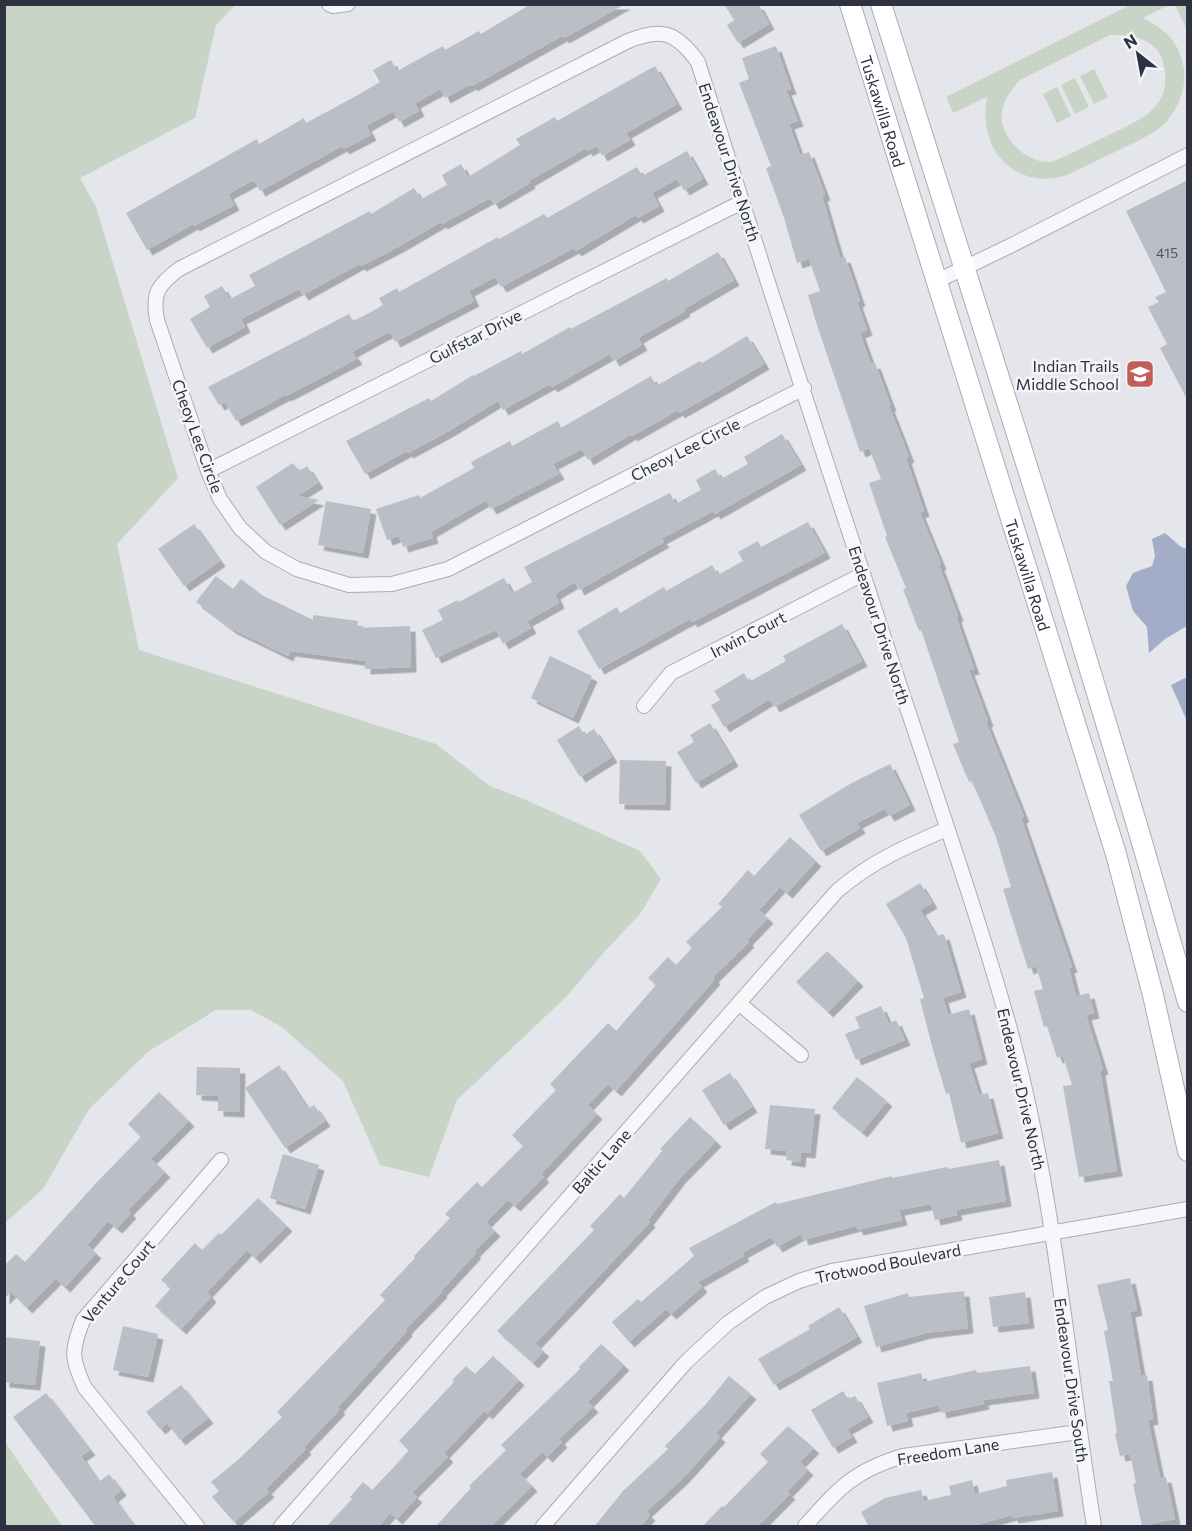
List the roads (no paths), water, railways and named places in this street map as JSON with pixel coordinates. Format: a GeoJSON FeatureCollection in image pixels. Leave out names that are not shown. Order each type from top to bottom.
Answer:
{"type":"FeatureCollection","features":[{"type":"Feature","properties":{"kind":"main road","name":"Tuskawilla Road"},"geometry":{"type":"LineString","coordinates":[[850,4],[1116,854],[1153,995],[1188,1152]]}},
{"type":"Feature","properties":{"kind":"main road","name":"Tuskawilla Road"},"geometry":{"type":"LineString","coordinates":[[881,4],[966,267],[1142,843],[1185,994]]}},
{"type":"Feature","properties":{"kind":"main road"},"geometry":{"type":"LineString","coordinates":[[1116,854],[1142,843]]}},
{"type":"Feature","properties":{"kind":"main road"},"geometry":{"type":"LineString","coordinates":[[1153,995],[1185,994]]}},
{"type":"Feature","properties":{"kind":"street"},"geometry":{"type":"LineString","coordinates":[[329,4],[333,6],[348,4]]}},
{"type":"Feature","properties":{"kind":"street","name":"Cheoy Lee Circle"},"geometry":{"type":"LineString","coordinates":[[667,34],[647,33],[628,41],[179,269],[166,279],[156,291],[154,305],[157,320],[208,471],[220,499],[240,528],[266,552],[297,569],[349,585],[392,584],[448,569],[804,388]]}},
{"type":"Feature","properties":{"kind":"street","name":"Endeavour Drive North"},"geometry":{"type":"LineString","coordinates":[[667,34],[686,45],[698,62],[947,829],[1008,1024],[1035,1134],[1052,1234]]}},
{"type":"Feature","properties":{"kind":"street"},"geometry":{"type":"LineString","coordinates":[[937,281],[1188,154]]}},
{"type":"Feature","properties":{"kind":"street","name":"Gulfstar Drive"},"geometry":{"type":"LineString","coordinates":[[208,471],[742,202]]}},
{"type":"Feature","properties":{"kind":"street","name":"Irwin Court"},"geometry":{"type":"LineString","coordinates":[[644,706],[671,673],[863,574]]}},
{"type":"Feature","properties":{"kind":"street","name":"Baltic Lane"},"geometry":{"type":"LineString","coordinates":[[281,1527],[837,891],[859,872],[884,856],[947,829]]}},
{"type":"Feature","properties":{"kind":"street"},"geometry":{"type":"LineString","coordinates":[[740,1004],[801,1055]]}},
{"type":"Feature","properties":{"kind":"street","name":"Venture Court"},"geometry":{"type":"LineString","coordinates":[[197,1527],[85,1388],[76,1370],[73,1345],[83,1320],[221,1160]]}},
{"type":"Feature","properties":{"kind":"street","name":"Trotwood Boulevard"},"geometry":{"type":"LineString","coordinates":[[543,1527],[686,1362],[728,1323],[765,1297],[800,1281],[832,1271],[1188,1209]]}},
{"type":"Feature","properties":{"kind":"street","name":"Endeavour Drive South"},"geometry":{"type":"LineString","coordinates":[[1052,1234],[1094,1527]]}},
{"type":"Feature","properties":{"kind":"street","name":"Freedom Lane"},"geometry":{"type":"LineString","coordinates":[[805,1527],[837,1490],[878,1463],[903,1456],[1079,1432]]}},
{"type":"Feature","properties":{"kind":"water"},"geometry":{"type":"Polygon","coordinates":[[[1165,533],[1181,547],[1187,549],[1187,626],[1165,639],[1149,653],[1147,627],[1133,611],[1126,586],[1133,573],[1152,566],[1155,556],[1152,539],[1165,533]]]}},
{"type":"Feature","properties":{"kind":"water"},"geometry":{"type":"Polygon","coordinates":[[[1187,677],[1187,721],[1171,685],[1187,677]]]}},
{"type":"Feature","properties":{"kind":"place","name":"Indian Trails Middle School"},"geometry":{"type":"Point","coordinates":[1140,374]}}]}
